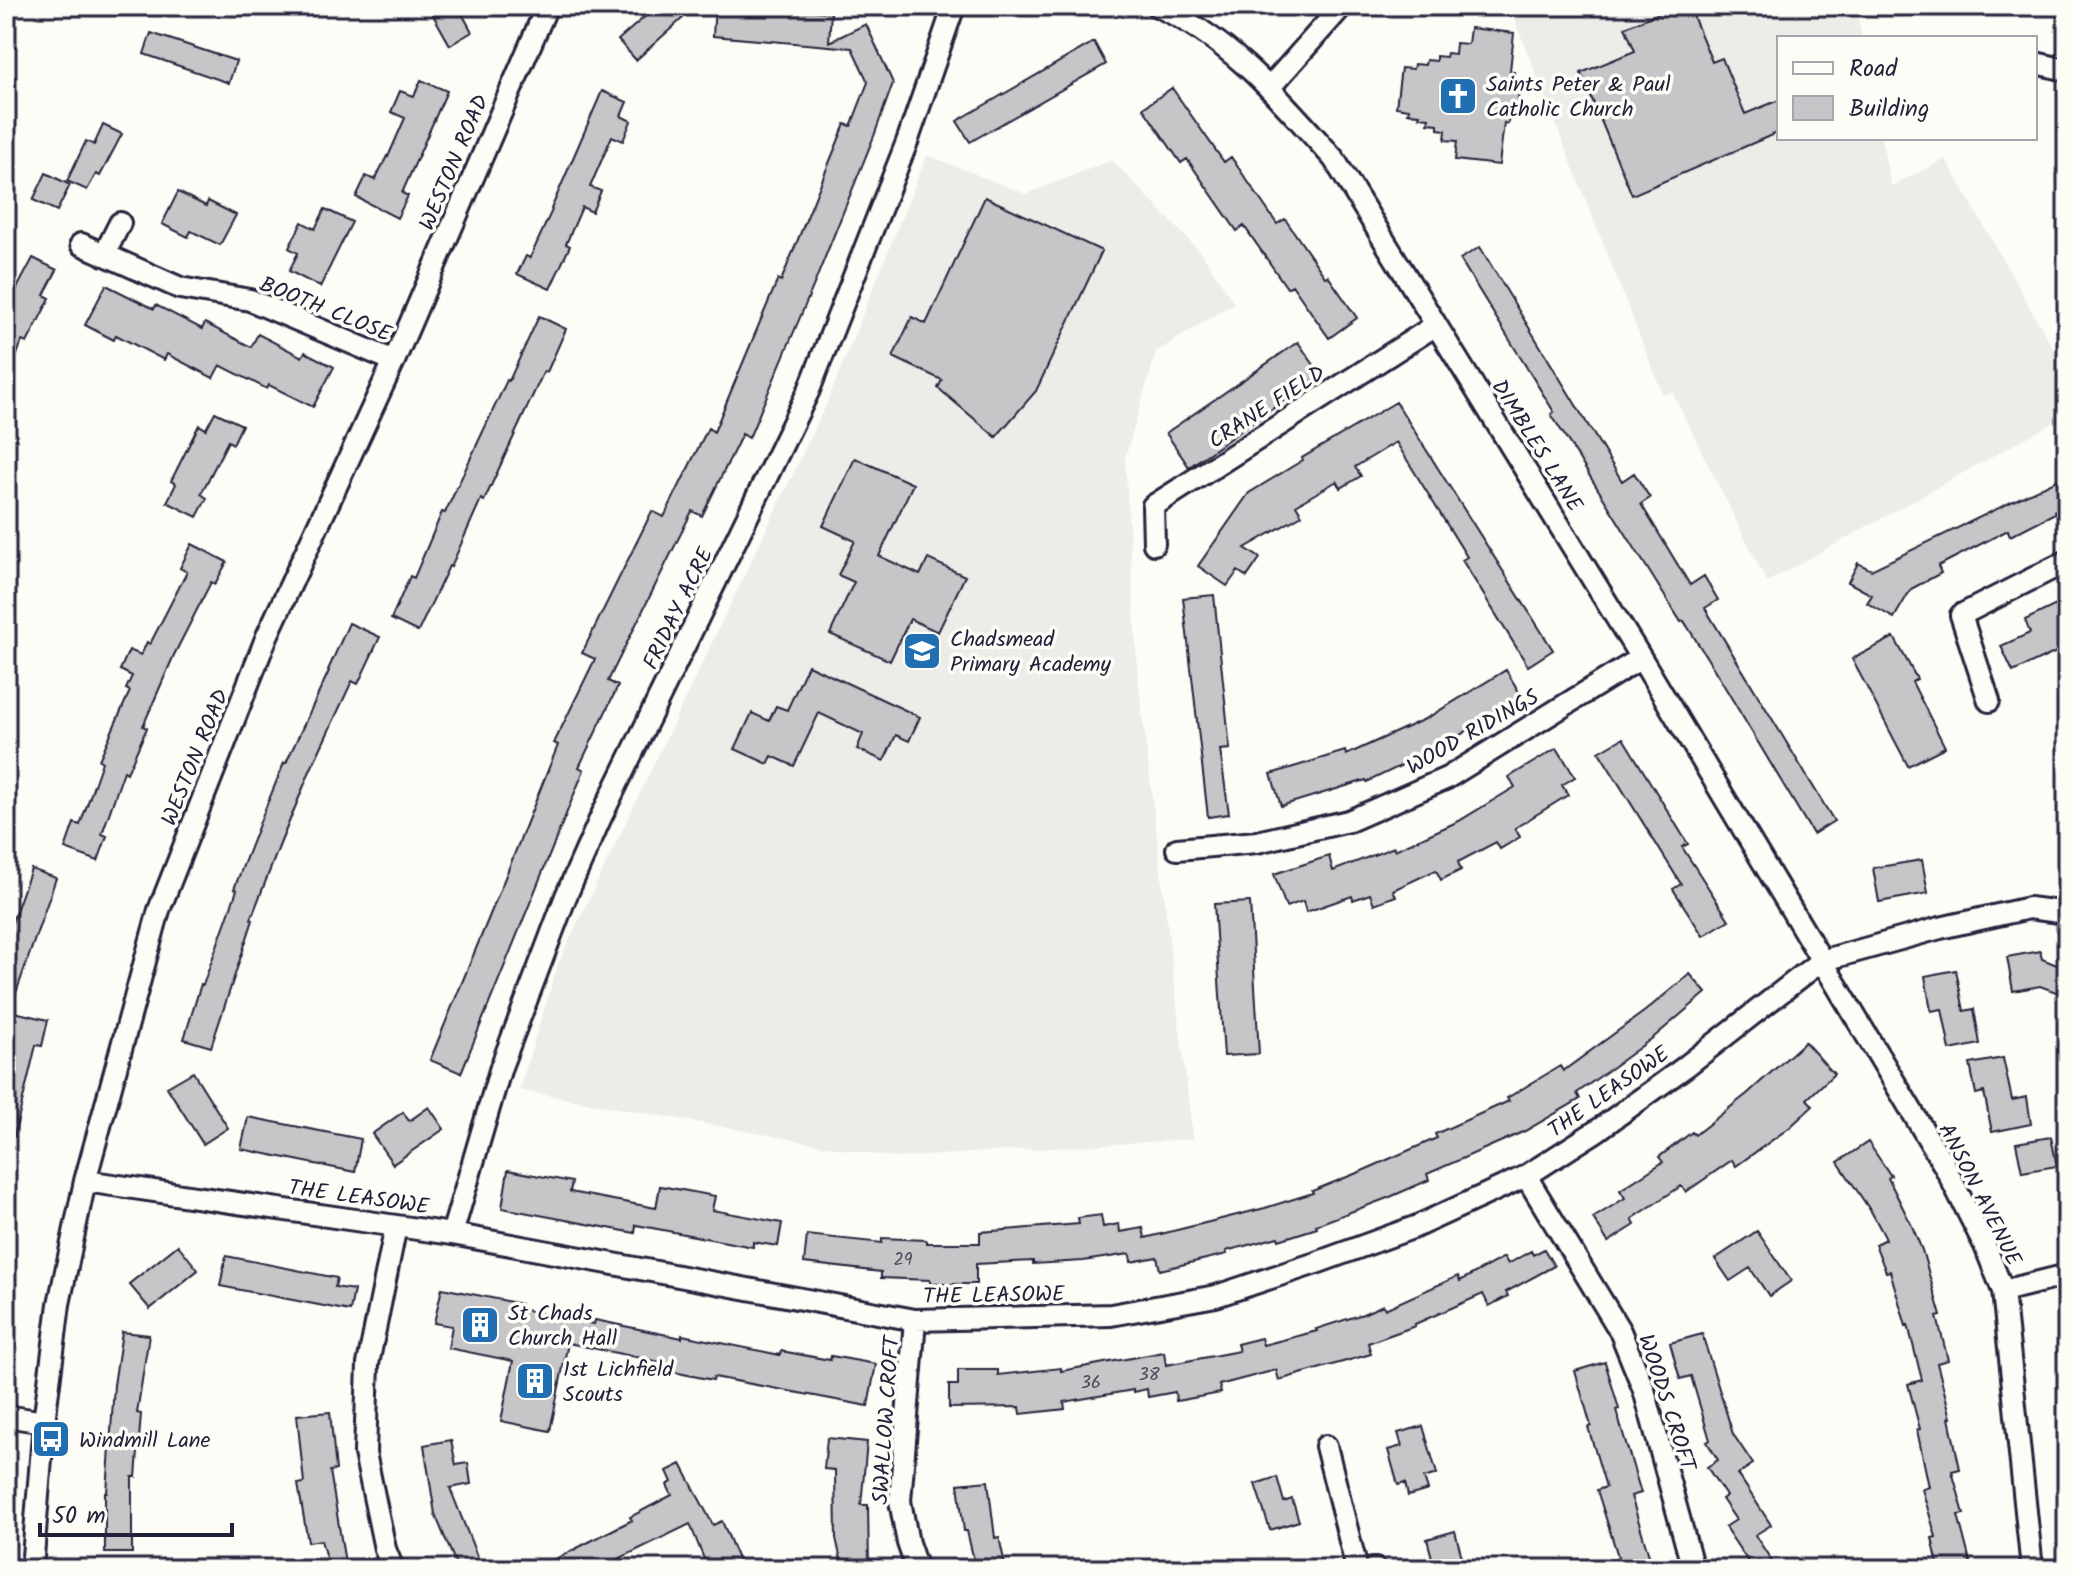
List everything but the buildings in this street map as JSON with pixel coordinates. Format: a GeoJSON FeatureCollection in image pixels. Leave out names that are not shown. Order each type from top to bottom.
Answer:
{"type":"FeatureCollection","features":[{"type":"Feature","properties":{"kind":"street","name":"WESTON ROAD"},"geometry":{"type":"LineString","coordinates":[[32,1569],[44,1422],[59,1304],[85,1181],[159,910],[267,636],[394,361],[547,6]]}},
{"type":"Feature","properties":{"kind":"street","name":"FRIDAY ACRE"},"geometry":{"type":"LineString","coordinates":[[452,1234],[501,1067],[566,896],[601,817],[809,390],[907,142],[954,6]]}},
{"type":"Feature","properties":{"kind":"street","name":"DIMBLES LANE"},"geometry":{"type":"LineString","coordinates":[[1157,6],[1175,14],[1241,60],[1270,87],[1334,159],[1641,658],[1821,961]]}},
{"type":"Feature","properties":{"kind":"street"},"geometry":{"type":"LineString","coordinates":[[1270,87],[1342,6]]}},
{"type":"Feature","properties":{"kind":"street"},"geometry":{"type":"LineString","coordinates":[[2037,63],[2067,70]]}},
{"type":"Feature","properties":{"kind":"street"},"geometry":{"type":"LineString","coordinates":[[104,255],[120,223]]}},
{"type":"Feature","properties":{"kind":"street","name":"BOOTH CLOSE"},"geometry":{"type":"LineString","coordinates":[[81,244],[180,288],[250,300],[394,361]]}},
{"type":"Feature","properties":{"kind":"street","name":"CRANE FIELD"},"geometry":{"type":"LineString","coordinates":[[1154,544],[1153,506],[1436,325]]}},
{"type":"Feature","properties":{"kind":"street"},"geometry":{"type":"LineString","coordinates":[[1989,701],[1961,615],[2067,561]]}},
{"type":"Feature","properties":{"kind":"street","name":"WOOD RIDINGS"},"geometry":{"type":"LineString","coordinates":[[1177,849],[1257,842],[1349,821],[1447,778],[1641,658]]}},
{"type":"Feature","properties":{"kind":"street"},"geometry":{"type":"LineString","coordinates":[[1821,961],[1940,928],[2029,908],[2067,913]]}},
{"type":"Feature","properties":{"kind":"street","name":"THE LEASOWE"},"geometry":{"type":"LineString","coordinates":[[85,1181],[452,1234],[915,1320],[1111,1315],[1216,1296],[1316,1263],[1415,1227],[1526,1176],[1598,1130],[1685,1067],[1821,961]]}},
{"type":"Feature","properties":{"kind":"street","name":"ANSON AVENUE"},"geometry":{"type":"LineString","coordinates":[[1821,961],[1944,1165],[1985,1246],[2003,1291],[2032,1569]]}},
{"type":"Feature","properties":{"kind":"street","name":"WOODS CROFT"},"geometry":{"type":"LineString","coordinates":[[1526,1176],[1620,1331],[1644,1390],[1693,1569]]}},
{"type":"Feature","properties":{"kind":"street"},"geometry":{"type":"LineString","coordinates":[[393,1569],[385,1549],[365,1453],[368,1364],[396,1226]]}},
{"type":"Feature","properties":{"kind":"street"},"geometry":{"type":"LineString","coordinates":[[2003,1291],[2067,1275]]}},
{"type":"Feature","properties":{"kind":"street","name":"SWALLOW CROFT"},"geometry":{"type":"LineString","coordinates":[[915,1320],[900,1501],[908,1543],[917,1569]]}},
{"type":"Feature","properties":{"kind":"street"},"geometry":{"type":"LineString","coordinates":[[6,1416],[44,1422]]}},
{"type":"Feature","properties":{"kind":"street"},"geometry":{"type":"LineString","coordinates":[[1326,1446],[1357,1569]]}},
{"type":"Feature","properties":{"kind":"shaded area"},"geometry":{"type":"Polygon","coordinates":[[[1509,6],[1837,6],[1857,12],[1862,36],[1777,36],[1777,140],[1881,140],[1891,186],[1946,159],[2067,373],[2067,415],[1767,582],[1672,392],[1663,395],[1509,6]]]}},
{"type":"Feature","properties":{"kind":"shaded area","name":"Chadsmead Primary Academy"},"geometry":{"type":"Polygon","coordinates":[[[927,155],[1026,194],[1112,160],[1203,255],[1234,303],[1156,352],[1125,458],[1138,679],[1193,1139],[894,1158],[519,1090],[558,964],[826,405],[927,155]]]}},
{"type":"Feature","properties":{"kind":"place","name":"Saints Peter & Paul Catholic Church"},"geometry":{"type":"Point","coordinates":[1458,96]}},
{"type":"Feature","properties":{"kind":"place","name":"Chadsmead Primary Academy"},"geometry":{"type":"Point","coordinates":[922,651]}},
{"type":"Feature","properties":{"kind":"place","name":"St Chads Church Hall"},"geometry":{"type":"Point","coordinates":[480,1325]}},
{"type":"Feature","properties":{"kind":"place","name":"1st Lichfield Scouts"},"geometry":{"type":"Point","coordinates":[535,1381]}},
{"type":"Feature","properties":{"kind":"place","name":"Windmill Lane"},"geometry":{"type":"Point","coordinates":[51,1439]}}]}
